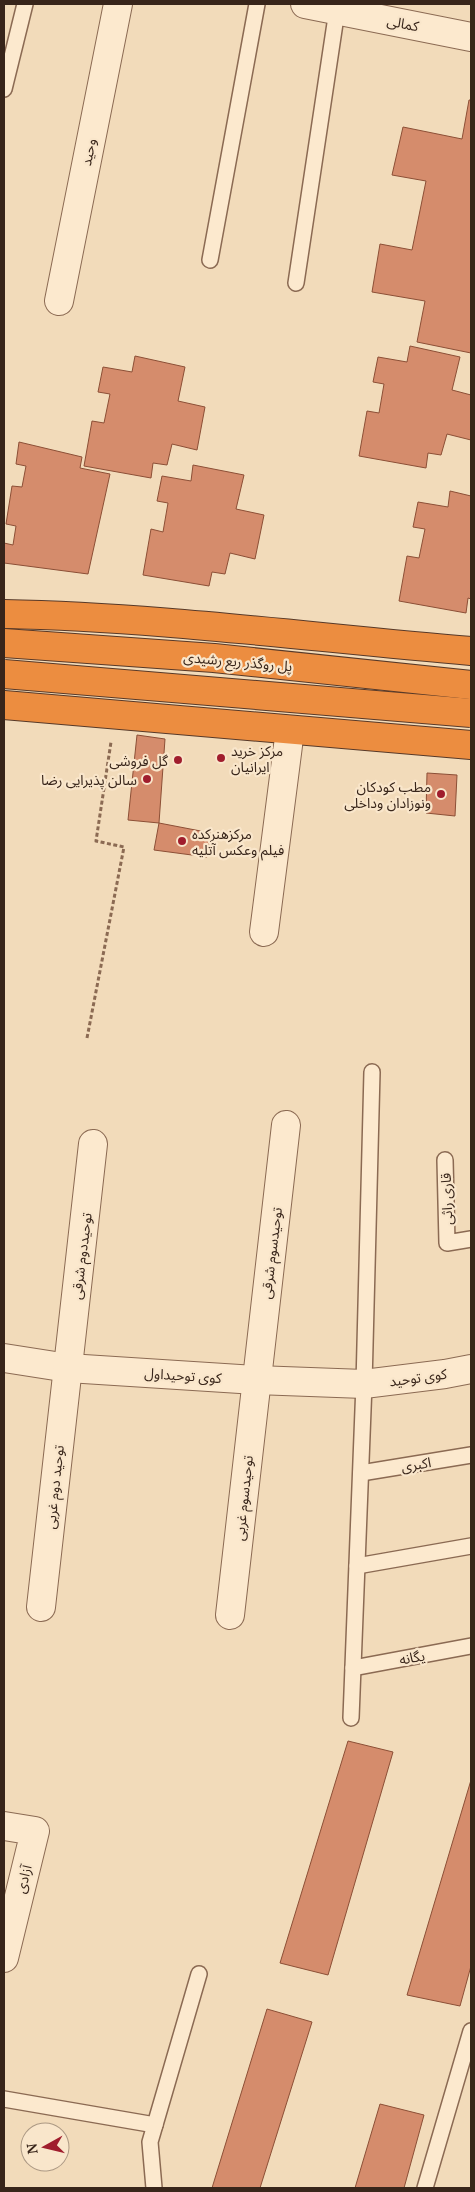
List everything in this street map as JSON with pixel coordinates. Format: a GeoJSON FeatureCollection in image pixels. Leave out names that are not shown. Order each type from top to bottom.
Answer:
{"type":"FeatureCollection","features":[{"type":"Feature","properties":{"kind":"highway"},"geometry":{"type":"LineString","coordinates":[[4,614],[66,615],[198,625],[471,651]]}},
{"type":"Feature","properties":{"kind":"highway"},"geometry":{"type":"LineString","coordinates":[[189,720],[163,694],[158,668],[173,641],[198,625]]}},
{"type":"Feature","properties":{"kind":"highway","name":"پل روگذر ربع رشیدی"},"geometry":{"type":"LineString","coordinates":[[4,643],[214,658],[471,685]]}},
{"type":"Feature","properties":{"kind":"highway"},"geometry":{"type":"LineString","coordinates":[[4,674],[471,713]]}},
{"type":"Feature","properties":{"kind":"highway"},"geometry":{"type":"LineString","coordinates":[[4,705],[471,745]]}},
{"type":"Feature","properties":{"kind":"street","name":"وحید"},"geometry":{"type":"LineString","coordinates":[[58,301],[118,4]]}},
{"type":"Feature","properties":{"kind":"street","name":"کمالی"},"geometry":{"type":"LineString","coordinates":[[305,4],[471,37]]}},
{"type":"Feature","properties":{"kind":"street"},"geometry":{"type":"LineString","coordinates":[[264,932],[290,730]]}},
{"type":"Feature","properties":{"kind":"street","name":"توحیدسوم شرقی"},"geometry":{"type":"LineString","coordinates":[[256,1380],[286,1125]]}},
{"type":"Feature","properties":{"kind":"street","name":"توحیددوم شرقی"},"geometry":{"type":"LineString","coordinates":[[68,1368],[93,1144]]}},
{"type":"Feature","properties":{"kind":"street","name":"کوی توحیداول"},"geometry":{"type":"LineString","coordinates":[[4,1358],[68,1368],[256,1380],[364,1384]]}},
{"type":"Feature","properties":{"kind":"street","name":"توحید دوم غربی"},"geometry":{"type":"LineString","coordinates":[[41,1607],[68,1368]]}},
{"type":"Feature","properties":{"kind":"street","name":"کوی توحید"},"geometry":{"type":"LineString","coordinates":[[364,1384],[445,1374],[471,1368]]}},
{"type":"Feature","properties":{"kind":"street","name":"توحیدسوم غربی"},"geometry":{"type":"LineString","coordinates":[[230,1615],[256,1380]]}},
{"type":"Feature","properties":{"kind":"street","name":"آزادی"},"geometry":{"type":"LineString","coordinates":[[4,1826],[35,1831],[4,1958]]}},
{"type":"Feature","properties":{"kind":"lane"},"geometry":{"type":"LineString","coordinates":[[4,89],[26,4]]}},
{"type":"Feature","properties":{"kind":"lane"},"geometry":{"type":"LineString","coordinates":[[210,260],[258,4]]}},
{"type":"Feature","properties":{"kind":"lane"},"geometry":{"type":"LineString","coordinates":[[296,283],[337,10]]}},
{"type":"Feature","properties":{"kind":"lane"},"geometry":{"type":"LineString","coordinates":[[351,1718],[364,1384],[372,1072]]}},
{"type":"Feature","properties":{"kind":"lane","name":"قاری راثی"},"geometry":{"type":"LineString","coordinates":[[444,1160],[447,1243],[471,1239]]}},
{"type":"Feature","properties":{"kind":"lane","name":"اکبری"},"geometry":{"type":"LineString","coordinates":[[361,1473],[471,1455]]}},
{"type":"Feature","properties":{"kind":"lane"},"geometry":{"type":"LineString","coordinates":[[357,1566],[471,1546]]}},
{"type":"Feature","properties":{"kind":"lane","name":"یگانه"},"geometry":{"type":"LineString","coordinates":[[353,1668],[471,1646]]}},
{"type":"Feature","properties":{"kind":"lane"},"geometry":{"type":"LineString","coordinates":[[154,2188],[150,2142],[199,1974]]}},
{"type":"Feature","properties":{"kind":"lane"},"geometry":{"type":"LineString","coordinates":[[425,2188],[471,2030]]}},
{"type":"Feature","properties":{"kind":"lane"},"geometry":{"type":"LineString","coordinates":[[4,2099],[155,2125]]}},
{"type":"Feature","properties":{"kind":"path"},"geometry":{"type":"LineString","coordinates":[[87,1038],[124,847],[96,841],[115,714]]}},
{"type":"Feature","properties":{"kind":"building"},"geometry":{"type":"Polygon","coordinates":[[[469,100],[471,100],[471,353],[417,342],[425,301],[372,292],[380,244],[412,250],[426,181],[392,175],[403,127],[462,139],[469,100]]]}},
{"type":"Feature","properties":{"kind":"building"},"geometry":{"type":"Polygon","coordinates":[[[410,346],[460,357],[452,390],[471,395],[471,440],[447,434],[441,455],[428,453],[426,468],[359,456],[367,411],[379,413],[384,384],[373,382],[378,357],[407,362],[410,346]]]}},
{"type":"Feature","properties":{"kind":"building"},"geometry":{"type":"Polygon","coordinates":[[[135,356],[185,367],[178,401],[205,407],[197,450],[172,444],[167,465],[153,463],[151,478],[84,466],[92,421],[104,423],[110,394],[98,392],[103,367],[132,372],[135,356]]]}},
{"type":"Feature","properties":{"kind":"building"},"geometry":{"type":"Polygon","coordinates":[[[19,442],[82,457],[80,468],[110,474],[88,574],[4,563],[4,543],[13,545],[16,526],[6,524],[12,486],[22,487],[26,466],[16,464],[19,442]]]}},
{"type":"Feature","properties":{"kind":"building"},"geometry":{"type":"Polygon","coordinates":[[[193,465],[244,475],[236,509],[264,515],[255,559],[230,553],[225,574],[212,572],[209,586],[143,575],[151,529],[163,532],[168,503],[157,501],[162,476],[191,481],[193,465]]]}},
{"type":"Feature","properties":{"kind":"building"},"geometry":{"type":"Polygon","coordinates":[[[450,491],[471,496],[471,599],[468,598],[466,613],[399,601],[407,556],[419,558],[425,529],[413,527],[418,502],[448,507],[450,491]]]}},
{"type":"Feature","properties":{"kind":"building","name":"سالن پذیرایی رضا"},"geometry":{"type":"Polygon","coordinates":[[[137,735],[165,739],[159,823],[128,820],[137,735]]]}},
{"type":"Feature","properties":{"kind":"building","name":"مطب کودکان ونوزادان وداخلی"},"geometry":{"type":"Polygon","coordinates":[[[427,773],[457,775],[455,816],[426,813],[427,773]]]}},
{"type":"Feature","properties":{"kind":"building","name":"مرکزهنرکده فیلم وعکس آتلیه"},"geometry":{"type":"Polygon","coordinates":[[[159,823],[211,833],[207,857],[154,850],[159,823]]]}},
{"type":"Feature","properties":{"kind":"building"},"geometry":{"type":"Polygon","coordinates":[[[348,1741],[393,1752],[328,1975],[280,1963],[348,1741]]]}},
{"type":"Feature","properties":{"kind":"building"},"geometry":{"type":"Polygon","coordinates":[[[471,1780],[471,1966],[460,2006],[407,1995],[471,1780]]]}},
{"type":"Feature","properties":{"kind":"building"},"geometry":{"type":"Polygon","coordinates":[[[267,2009],[312,2022],[260,2188],[212,2188],[267,2009]]]}},
{"type":"Feature","properties":{"kind":"building"},"geometry":{"type":"Polygon","coordinates":[[[380,2104],[424,2115],[404,2188],[355,2188],[380,2104]]]}},
{"type":"Feature","properties":{"kind":"place","name":"مرکز خرید ایرانیان"},"geometry":{"type":"Point","coordinates":[221,758]}},
{"type":"Feature","properties":{"kind":"place","name":"گل فروشی"},"geometry":{"type":"Point","coordinates":[178,760]}},
{"type":"Feature","properties":{"kind":"place","name":"سالن پذیرایی رضا"},"geometry":{"type":"Point","coordinates":[147,779]}},
{"type":"Feature","properties":{"kind":"place","name":"مطب کودکان ونوزادان وداخلی"},"geometry":{"type":"Point","coordinates":[441,794]}},
{"type":"Feature","properties":{"kind":"place","name":"مرکزهنرکده فیلم وعکس آتلیه"},"geometry":{"type":"Point","coordinates":[182,841]}}]}
